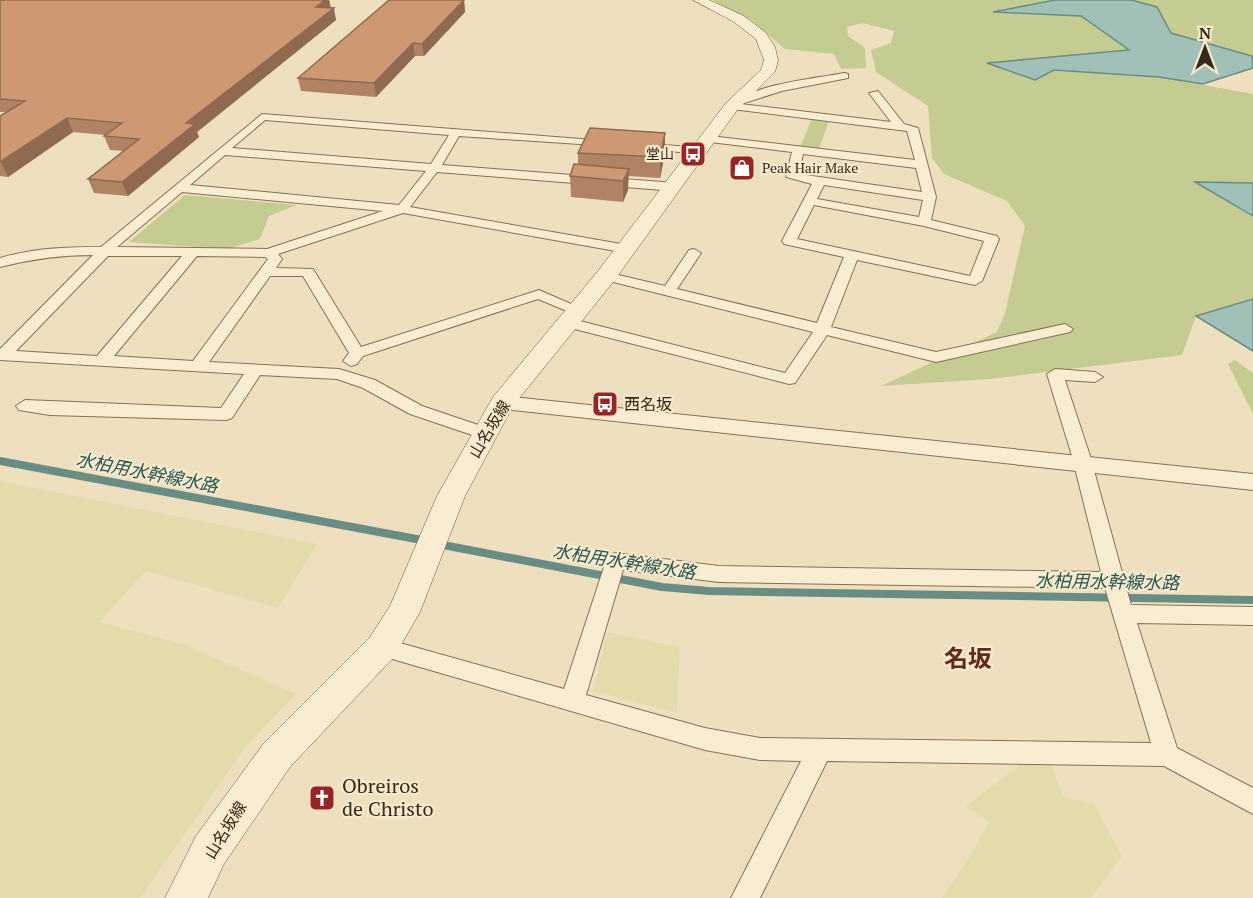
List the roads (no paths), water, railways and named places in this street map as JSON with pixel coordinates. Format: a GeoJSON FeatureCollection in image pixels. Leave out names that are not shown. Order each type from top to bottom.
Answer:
{"type":"FeatureCollection","features":[{"type":"Feature","properties":{"kind":"main road","name":"山名坂線"},"geometry":{"type":"LineString","coordinates":[[186,898],[210,850],[277,755],[382,647],[404,612],[452,496],[502,403],[627,249],[675,187],[734,104],[768,72],[771,60],[768,47],[748,26],[699,0]]}},
{"type":"Feature","properties":{"kind":"street"},"geometry":{"type":"LineString","coordinates":[[734,104],[780,88],[844,76]]}},
{"type":"Feature","properties":{"kind":"street"},"geometry":{"type":"LineString","coordinates":[[874,93],[900,126]]}},
{"type":"Feature","properties":{"kind":"street"},"geometry":{"type":"LineString","coordinates":[[734,104],[912,128],[930,197],[924,222]]}},
{"type":"Feature","properties":{"kind":"street"},"geometry":{"type":"LineString","coordinates":[[1,355],[106,250],[262,117],[456,132],[705,145],[923,165]]}},
{"type":"Feature","properties":{"kind":"street"},"geometry":{"type":"LineString","coordinates":[[0,263],[22,256],[57,251],[269,254],[289,244],[348,228],[402,209],[434,168],[456,132]]}},
{"type":"Feature","properties":{"kind":"street"},"geometry":{"type":"LineString","coordinates":[[224,150],[675,187]]}},
{"type":"Feature","properties":{"kind":"street"},"geometry":{"type":"LineString","coordinates":[[798,152],[792,177],[930,197]]}},
{"type":"Feature","properties":{"kind":"street"},"geometry":{"type":"LineString","coordinates":[[810,201],[924,222],[992,239],[975,281],[789,241],[820,181]]}},
{"type":"Feature","properties":{"kind":"street"},"geometry":{"type":"LineString","coordinates":[[181,188],[402,209],[627,249]]}},
{"type":"Feature","properties":{"kind":"street"},"geometry":{"type":"LineString","coordinates":[[102,360],[193,252]]}},
{"type":"Feature","properties":{"kind":"street"},"geometry":{"type":"LineString","coordinates":[[668,292],[694,253]]}},
{"type":"Feature","properties":{"kind":"street"},"geometry":{"type":"LineString","coordinates":[[198,366],[274,259],[269,254]]}},
{"type":"Feature","properties":{"kind":"street"},"geometry":{"type":"LineString","coordinates":[[339,374],[357,353],[539,294],[574,317],[789,379],[822,330],[852,254]]}},
{"type":"Feature","properties":{"kind":"street"},"geometry":{"type":"LineString","coordinates":[[264,272],[308,273],[357,353]]}},
{"type":"Feature","properties":{"kind":"street"},"geometry":{"type":"LineString","coordinates":[[606,276],[936,357],[1065,329]]}},
{"type":"Feature","properties":{"kind":"street"},"geometry":{"type":"LineString","coordinates":[[1,355],[339,374],[369,384],[416,410],[484,433]]}},
{"type":"Feature","properties":{"kind":"street"},"geometry":{"type":"LineString","coordinates":[[25,406],[50,409],[226,414],[256,368]]}},
{"type":"Feature","properties":{"kind":"street"},"geometry":{"type":"LineString","coordinates":[[1095,377],[1055,374],[1113,580],[1167,755]]}},
{"type":"Feature","properties":{"kind":"street"},"geometry":{"type":"LineString","coordinates":[[502,403],[1253,482]]}},
{"type":"Feature","properties":{"kind":"street"},"geometry":{"type":"LineString","coordinates":[[572,701],[616,561],[719,574],[1113,580]]}},
{"type":"Feature","properties":{"kind":"street"},"geometry":{"type":"LineString","coordinates":[[1124,614],[1253,616]]}},
{"type":"Feature","properties":{"kind":"street"},"geometry":{"type":"LineString","coordinates":[[382,647],[705,739],[760,749],[1167,755],[1253,802]]}},
{"type":"Feature","properties":{"kind":"street"},"geometry":{"type":"LineString","coordinates":[[745,898],[820,750]]}},
{"type":"Feature","properties":{"kind":"water"},"geometry":{"type":"Polygon","coordinates":[[[1055,0],[1131,0],[1157,7],[1171,33],[1252,56],[1253,68],[1203,84],[1159,77],[1054,70],[1035,80],[987,63],[1129,50],[1081,16],[993,12],[1055,0]]]}},
{"type":"Feature","properties":{"kind":"water"},"geometry":{"type":"Polygon","coordinates":[[[1195,182],[1253,183],[1253,216],[1195,182]]]}},
{"type":"Feature","properties":{"kind":"water"},"geometry":{"type":"Polygon","coordinates":[[[1253,299],[1253,351],[1196,316],[1253,299]]]}},
{"type":"Feature","properties":{"kind":"waterway","name":"水柏用水幹線水路"},"geometry":{"type":"LineString","coordinates":[[0,461],[427,541]]}},
{"type":"Feature","properties":{"kind":"waterway","name":"水柏用水幹線水路"},"geometry":{"type":"LineString","coordinates":[[438,544],[662,587],[709,591],[1253,600]]}},
{"type":"Feature","properties":{"kind":"place","name":"堂山"},"geometry":{"type":"Point","coordinates":[693,154]}},
{"type":"Feature","properties":{"kind":"place","name":"Peak Hair Make"},"geometry":{"type":"Point","coordinates":[742,168]}},
{"type":"Feature","properties":{"kind":"place","name":"西名坂"},"geometry":{"type":"Point","coordinates":[605,404]}},
{"type":"Feature","properties":{"kind":"place","name":"Obreiros de Christo"},"geometry":{"type":"Point","coordinates":[322,798]}},
{"type":"Feature","properties":{"kind":"district","name":"名坂"},"geometry":{"type":"Point","coordinates":[968,659]}}]}
